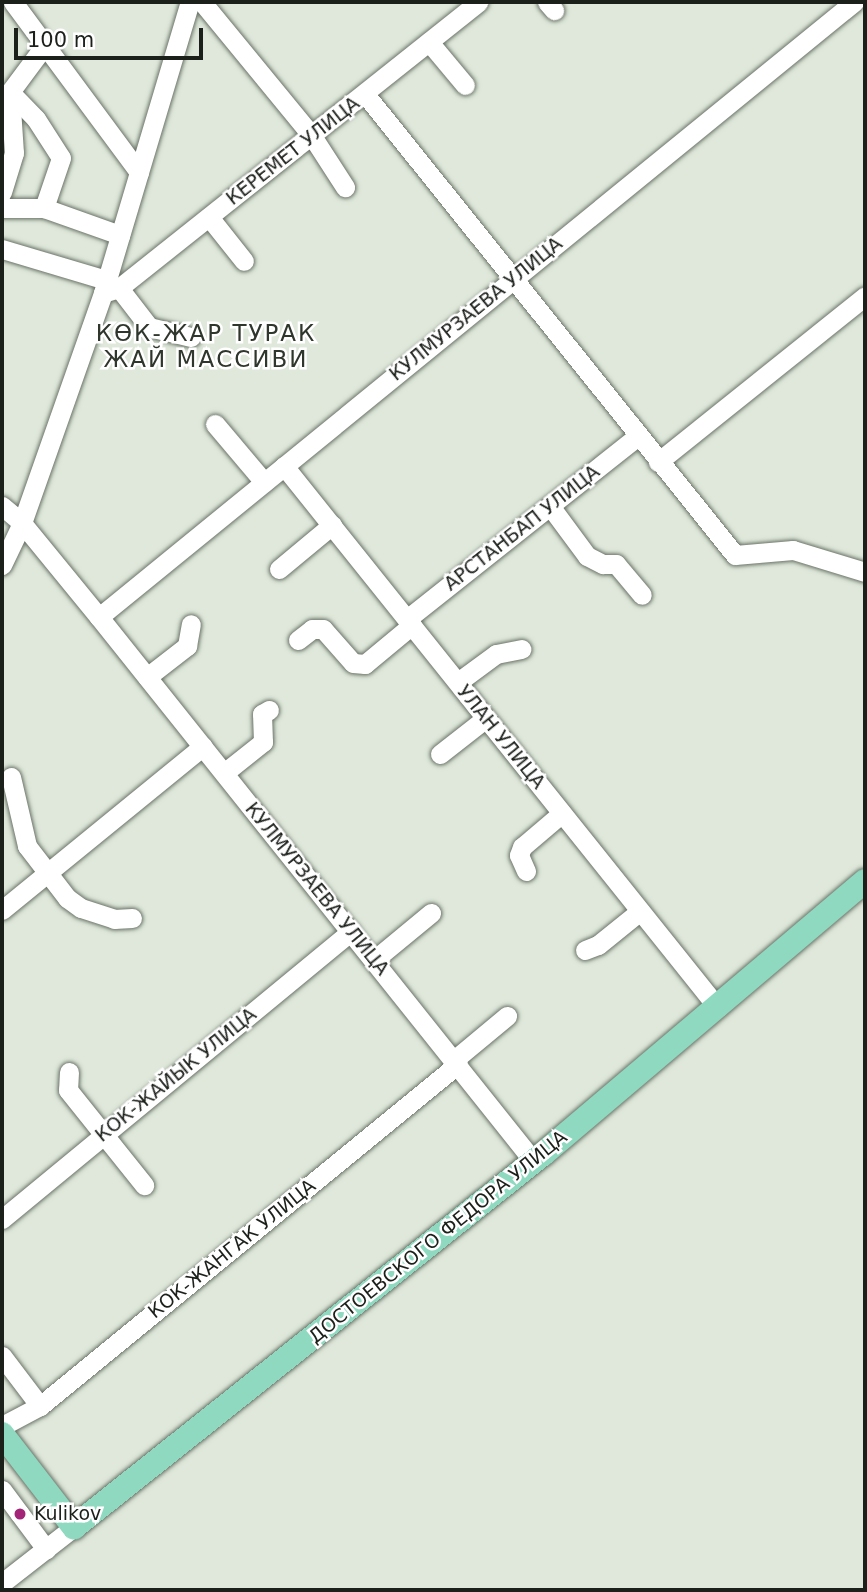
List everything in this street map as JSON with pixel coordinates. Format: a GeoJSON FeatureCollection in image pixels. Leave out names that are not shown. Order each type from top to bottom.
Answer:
{"type":"FeatureCollection","features":[{"type":"Feature","properties":{"kind":"main road","name":"ДОСТОЕВСКОГО ФЕДОРА УЛИЦА"},"geometry":{"type":"LineString","coordinates":[[74,1527],[534,1161],[865,881]]}},
{"type":"Feature","properties":{"kind":"main road"},"geometry":{"type":"LineString","coordinates":[[2,1434],[74,1527]]}},
{"type":"Feature","properties":{"kind":"street"},"geometry":{"type":"LineString","coordinates":[[13,2],[139,172]]}},
{"type":"Feature","properties":{"kind":"street"},"geometry":{"type":"LineString","coordinates":[[2,565],[22,523],[109,287],[120,235],[190,2]]}},
{"type":"Feature","properties":{"kind":"street"},"geometry":{"type":"LineString","coordinates":[[202,2],[312,136],[345,187]]}},
{"type":"Feature","properties":{"kind":"street","name":"КЕРЕМЕТ УЛИЦА"},"geometry":{"type":"LineString","coordinates":[[109,287],[209,217],[478,2]]}},
{"type":"Feature","properties":{"kind":"street","name":"КУЛМУРЗАЕВА УЛИЦА"},"geometry":{"type":"LineString","coordinates":[[99,617],[853,2]]}},
{"type":"Feature","properties":{"kind":"street"},"geometry":{"type":"LineString","coordinates":[[429,42],[465,85]]}},
{"type":"Feature","properties":{"kind":"street"},"geometry":{"type":"LineString","coordinates":[[2,192],[8,151],[10,92],[45,44]]}},
{"type":"Feature","properties":{"kind":"street"},"geometry":{"type":"LineString","coordinates":[[10,92],[36,119],[61,158],[44,208]]}},
{"type":"Feature","properties":{"kind":"street"},"geometry":{"type":"LineString","coordinates":[[365,94],[637,437],[735,555],[793,550],[865,572]]}},
{"type":"Feature","properties":{"kind":"street"},"geometry":{"type":"LineString","coordinates":[[2,208],[44,208],[120,235]]}},
{"type":"Feature","properties":{"kind":"street"},"geometry":{"type":"LineString","coordinates":[[209,217],[244,261]]}},
{"type":"Feature","properties":{"kind":"street"},"geometry":{"type":"LineString","coordinates":[[2,249],[109,287],[149,327],[191,337]]}},
{"type":"Feature","properties":{"kind":"street"},"geometry":{"type":"LineString","coordinates":[[658,462],[865,296]]}},
{"type":"Feature","properties":{"kind":"street"},"geometry":{"type":"LineString","coordinates":[[215,424],[264,482]]}},
{"type":"Feature","properties":{"kind":"street","name":"АРСТАНБАП УЛИЦА"},"geometry":{"type":"LineString","coordinates":[[298,640],[312,629],[323,629],[353,663],[365,664],[410,622],[637,437]]}},
{"type":"Feature","properties":{"kind":"street","name":"УЛАН УЛИЦА"},"geometry":{"type":"LineString","coordinates":[[284,466],[718,1008]]}},
{"type":"Feature","properties":{"kind":"street","name":"КУЛМУРЗАЕВА УЛИЦА"},"geometry":{"type":"LineString","coordinates":[[2,506],[22,523],[99,617],[534,1161]]}},
{"type":"Feature","properties":{"kind":"street"},"geometry":{"type":"LineString","coordinates":[[550,506],[587,556],[603,564],[616,564],[642,595]]}},
{"type":"Feature","properties":{"kind":"street"},"geometry":{"type":"LineString","coordinates":[[279,569],[332,525]]}},
{"type":"Feature","properties":{"kind":"street"},"geometry":{"type":"LineString","coordinates":[[147,677],[187,646],[191,624]]}},
{"type":"Feature","properties":{"kind":"street"},"geometry":{"type":"LineString","coordinates":[[458,682],[496,654],[522,649]]}},
{"type":"Feature","properties":{"kind":"street"},"geometry":{"type":"LineString","coordinates":[[224,773],[263,742],[262,714],[269,710]]}},
{"type":"Feature","properties":{"kind":"street"},"geometry":{"type":"LineString","coordinates":[[440,754],[486,718]]}},
{"type":"Feature","properties":{"kind":"street"},"geometry":{"type":"LineString","coordinates":[[2,910],[203,746]]}},
{"type":"Feature","properties":{"kind":"street"},"geometry":{"type":"LineString","coordinates":[[11,777],[27,846],[48,873],[81,908],[123,921],[132,918]]}},
{"type":"Feature","properties":{"kind":"street"},"geometry":{"type":"LineString","coordinates":[[526,871],[519,855],[522,847],[562,813]]}},
{"type":"Feature","properties":{"kind":"street"},"geometry":{"type":"LineString","coordinates":[[584,950],[598,945],[640,911]]}},
{"type":"Feature","properties":{"kind":"street"},"geometry":{"type":"LineString","coordinates":[[374,960],[431,914]]}},
{"type":"Feature","properties":{"kind":"street","name":"КОК-ЖАЙЫК УЛИЦА"},"geometry":{"type":"LineString","coordinates":[[2,1219],[351,931]]}},
{"type":"Feature","properties":{"kind":"street","name":"КОК-ЖАНГАК УЛИЦА"},"geometry":{"type":"LineString","coordinates":[[2,1426],[40,1406],[456,1062],[507,1016]]}},
{"type":"Feature","properties":{"kind":"street"},"geometry":{"type":"LineString","coordinates":[[69,1072],[68,1090],[144,1185]]}},
{"type":"Feature","properties":{"kind":"street"},"geometry":{"type":"LineString","coordinates":[[2,1356],[40,1406]]}},
{"type":"Feature","properties":{"kind":"street"},"geometry":{"type":"LineString","coordinates":[[2,1490],[46,1549]]}},
{"type":"Feature","properties":{"kind":"street","name":"ДОСТОЕВСКОГО ФЕДОРА УЛИЦА"},"geometry":{"type":"LineString","coordinates":[[2,1583],[74,1527]]}},
{"type":"Feature","properties":{"kind":"place","name":"Kulikov"},"geometry":{"type":"Point","coordinates":[20,1514]}},
{"type":"Feature","properties":{"kind":"district","name":"КӨК-ЖАР ТУРАК ЖАЙ МАССИВИ"},"geometry":{"type":"Point","coordinates":[206,346]}}]}
